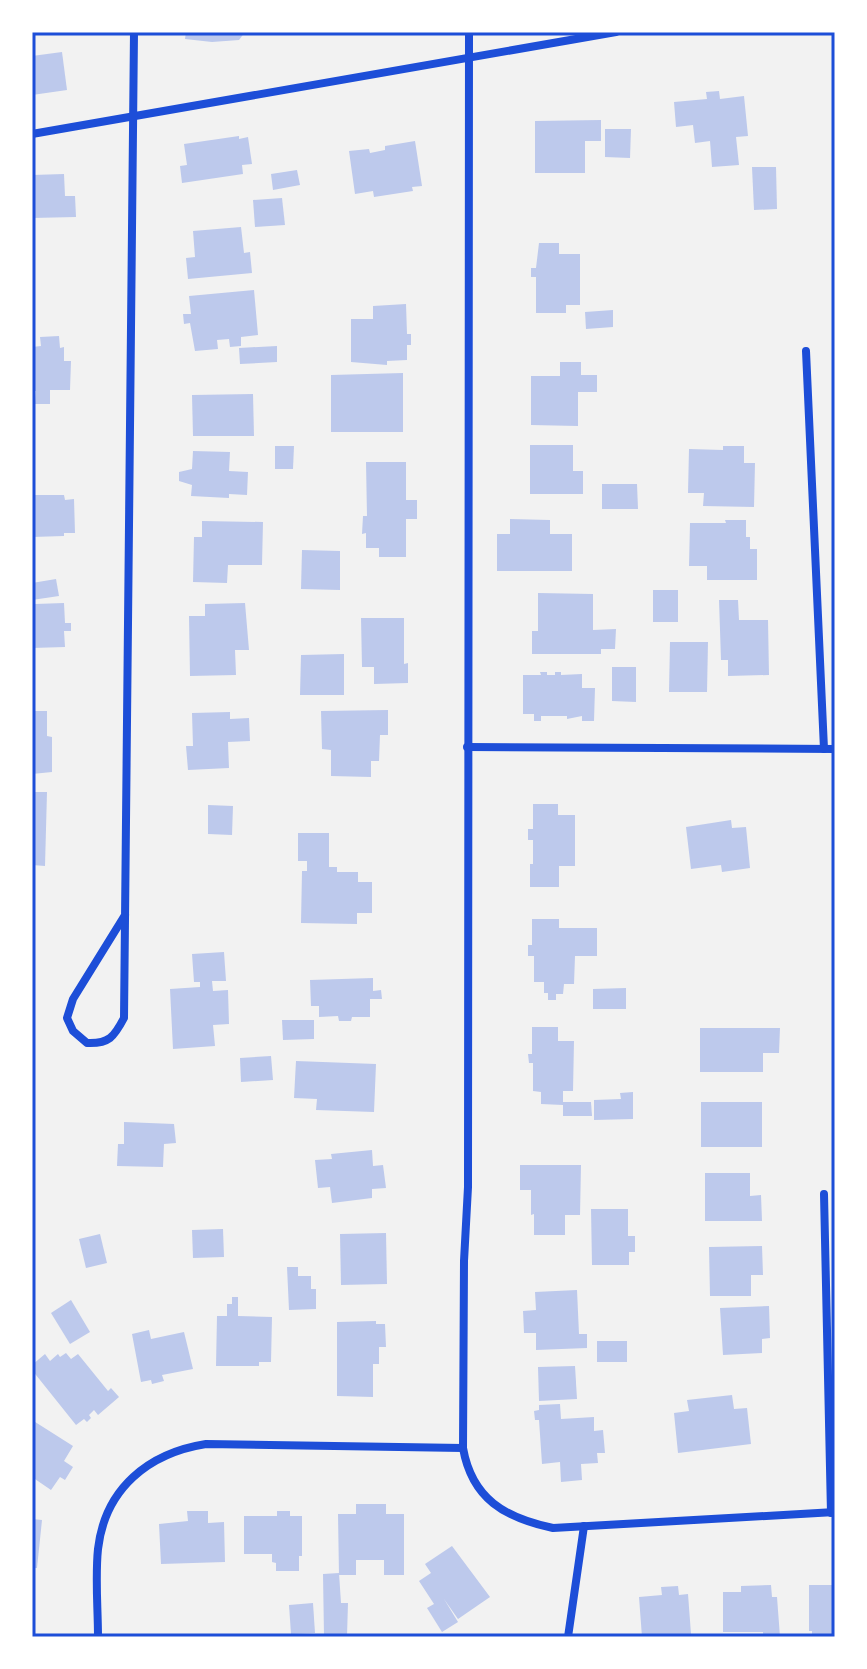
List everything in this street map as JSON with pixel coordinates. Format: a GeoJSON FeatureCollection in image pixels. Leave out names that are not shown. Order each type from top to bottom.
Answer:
{"type":"FeatureCollection","features":[{"type":"Feature","properties":{"kind":"street"},"geometry":{"type":"LineString","coordinates":[[125,915],[73,999],[67,1018],[73,1031],[87,1043],[102,1044],[116,1033],[124,1018],[134,32]]}},
{"type":"Feature","properties":{"kind":"street"},"geometry":{"type":"LineString","coordinates":[[469,32],[468,1187],[464,1261],[463,1448],[467,1469],[476,1487],[510,1515],[553,1528],[833,1512],[824,1194]]}},
{"type":"Feature","properties":{"kind":"street"},"geometry":{"type":"LineString","coordinates":[[32,134],[616,32]]}},
{"type":"Feature","properties":{"kind":"street"},"geometry":{"type":"LineString","coordinates":[[806,351],[824,749]]}},
{"type":"Feature","properties":{"kind":"street"},"geometry":{"type":"LineString","coordinates":[[467,747],[835,749]]}},
{"type":"Feature","properties":{"kind":"street"},"geometry":{"type":"LineString","coordinates":[[98,1637],[98,1549],[109,1509],[133,1476],[156,1459],[183,1448],[206,1444],[463,1448]]}},
{"type":"Feature","properties":{"kind":"street"},"geometry":{"type":"LineString","coordinates":[[568,1637],[584,1526]]}},
{"type":"Feature","properties":{"kind":"building"},"geometry":{"type":"Polygon","coordinates":[[[186,32],[245,32],[239,40],[212,42],[185,39],[186,32]]]}},
{"type":"Feature","properties":{"kind":"building"},"geometry":{"type":"Polygon","coordinates":[[[62,52],[67,90],[32,95],[32,56],[62,52]]]}},
{"type":"Feature","properties":{"kind":"building"},"geometry":{"type":"Polygon","coordinates":[[[719,91],[720,99],[744,96],[748,136],[736,137],[739,165],[712,167],[710,141],[695,143],[693,125],[676,127],[674,102],[707,99],[706,92],[719,91]]]}},
{"type":"Feature","properties":{"kind":"building"},"geometry":{"type":"Polygon","coordinates":[[[601,120],[601,141],[585,141],[585,173],[535,173],[535,121],[601,120]]]}},
{"type":"Feature","properties":{"kind":"building"},"geometry":{"type":"Polygon","coordinates":[[[605,129],[631,129],[630,158],[605,157],[605,129]]]}},
{"type":"Feature","properties":{"kind":"building"},"geometry":{"type":"Polygon","coordinates":[[[239,136],[239,139],[248,137],[252,164],[242,165],[243,174],[182,183],[180,166],[187,165],[184,144],[239,136]]]}},
{"type":"Feature","properties":{"kind":"building"},"geometry":{"type":"Polygon","coordinates":[[[415,141],[422,186],[412,187],[413,191],[374,197],[373,191],[355,194],[349,151],[369,149],[370,153],[385,150],[385,146],[415,141]]]}},
{"type":"Feature","properties":{"kind":"building"},"geometry":{"type":"Polygon","coordinates":[[[752,167],[776,167],[777,209],[754,210],[752,167]]]}},
{"type":"Feature","properties":{"kind":"building"},"geometry":{"type":"Polygon","coordinates":[[[297,170],[300,185],[273,190],[271,174],[297,170]]]}},
{"type":"Feature","properties":{"kind":"building"},"geometry":{"type":"Polygon","coordinates":[[[64,174],[65,196],[75,196],[76,217],[32,218],[32,175],[64,174]]]}},
{"type":"Feature","properties":{"kind":"building"},"geometry":{"type":"Polygon","coordinates":[[[282,198],[285,225],[255,227],[253,200],[282,198]]]}},
{"type":"Feature","properties":{"kind":"building"},"geometry":{"type":"Polygon","coordinates":[[[241,227],[244,253],[250,252],[252,273],[188,279],[186,258],[195,257],[193,231],[241,227]]]}},
{"type":"Feature","properties":{"kind":"building"},"geometry":{"type":"Polygon","coordinates":[[[539,243],[559,243],[559,254],[580,254],[580,305],[566,305],[566,313],[536,313],[536,277],[531,277],[531,268],[536,268],[539,243]]]}},
{"type":"Feature","properties":{"kind":"building"},"geometry":{"type":"Polygon","coordinates":[[[254,290],[258,335],[241,337],[241,346],[230,347],[229,339],[217,340],[218,349],[195,351],[190,323],[184,324],[183,314],[191,314],[189,296],[254,290]]]}},
{"type":"Feature","properties":{"kind":"building"},"geometry":{"type":"Polygon","coordinates":[[[406,304],[407,334],[411,334],[407,360],[387,361],[387,365],[351,362],[351,319],[373,319],[373,306],[406,304]]]}},
{"type":"Feature","properties":{"kind":"building"},"geometry":{"type":"Polygon","coordinates":[[[613,310],[613,327],[586,329],[585,312],[613,310]]]}},
{"type":"Feature","properties":{"kind":"building"},"geometry":{"type":"Polygon","coordinates":[[[59,336],[60,348],[64,347],[64,361],[71,361],[70,390],[50,390],[50,404],[35,404],[32,347],[41,346],[40,337],[59,336]]]}},
{"type":"Feature","properties":{"kind":"building"},"geometry":{"type":"Polygon","coordinates":[[[277,346],[277,362],[240,364],[239,348],[277,346]]]}},
{"type":"Feature","properties":{"kind":"building"},"geometry":{"type":"Polygon","coordinates":[[[560,362],[581,362],[581,375],[597,375],[597,392],[578,392],[578,426],[531,425],[531,376],[560,376],[560,362]]]}},
{"type":"Feature","properties":{"kind":"building"},"geometry":{"type":"Polygon","coordinates":[[[403,373],[403,432],[331,432],[331,375],[403,373]]]}},
{"type":"Feature","properties":{"kind":"building"},"geometry":{"type":"Polygon","coordinates":[[[253,394],[254,436],[193,436],[192,395],[253,394]]]}},
{"type":"Feature","properties":{"kind":"building"},"geometry":{"type":"Polygon","coordinates":[[[530,445],[573,445],[573,471],[583,471],[583,494],[530,494],[530,445]]]}},
{"type":"Feature","properties":{"kind":"building"},"geometry":{"type":"Polygon","coordinates":[[[275,446],[294,446],[293,469],[275,469],[275,446]]]}},
{"type":"Feature","properties":{"kind":"building"},"geometry":{"type":"Polygon","coordinates":[[[723,446],[744,446],[744,463],[755,463],[754,507],[703,506],[704,493],[688,493],[689,449],[723,450],[723,446]]]}},
{"type":"Feature","properties":{"kind":"building"},"geometry":{"type":"Polygon","coordinates":[[[193,451],[230,452],[229,471],[248,472],[247,495],[229,494],[229,498],[191,496],[192,485],[179,481],[179,472],[192,469],[193,451]]]}},
{"type":"Feature","properties":{"kind":"building"},"geometry":{"type":"Polygon","coordinates":[[[366,462],[406,462],[406,500],[417,500],[417,519],[406,519],[406,557],[379,557],[379,548],[366,548],[366,533],[362,534],[363,516],[367,516],[366,462]]]}},
{"type":"Feature","properties":{"kind":"building"},"geometry":{"type":"Polygon","coordinates":[[[602,484],[637,484],[638,509],[602,509],[602,484]]]}},
{"type":"Feature","properties":{"kind":"building"},"geometry":{"type":"Polygon","coordinates":[[[32,495],[64,495],[65,500],[74,499],[75,533],[32,537],[32,495]]]}},
{"type":"Feature","properties":{"kind":"building"},"geometry":{"type":"Polygon","coordinates":[[[510,519],[550,520],[550,534],[572,534],[572,571],[497,571],[497,534],[510,534],[510,519]]]}},
{"type":"Feature","properties":{"kind":"building"},"geometry":{"type":"Polygon","coordinates":[[[725,520],[746,520],[750,549],[757,549],[757,580],[707,580],[707,566],[689,566],[690,523],[726,523],[725,520]]]}},
{"type":"Feature","properties":{"kind":"building"},"geometry":{"type":"Polygon","coordinates":[[[202,521],[263,522],[262,565],[228,565],[227,583],[193,582],[194,537],[202,537],[202,521]]]}},
{"type":"Feature","properties":{"kind":"building"},"geometry":{"type":"Polygon","coordinates":[[[302,550],[340,551],[340,590],[301,589],[302,550]]]}},
{"type":"Feature","properties":{"kind":"building"},"geometry":{"type":"Polygon","coordinates":[[[56,579],[59,596],[32,600],[32,583],[56,579]]]}},
{"type":"Feature","properties":{"kind":"building"},"geometry":{"type":"Polygon","coordinates":[[[653,590],[678,590],[678,622],[653,622],[653,590]]]}},
{"type":"Feature","properties":{"kind":"building"},"geometry":{"type":"Polygon","coordinates":[[[538,593],[593,594],[593,630],[616,629],[615,649],[601,649],[601,654],[532,654],[532,631],[538,631],[538,593]]]}},
{"type":"Feature","properties":{"kind":"building"},"geometry":{"type":"Polygon","coordinates":[[[719,600],[738,600],[739,620],[768,620],[769,675],[728,676],[728,660],[721,660],[719,600]]]}},
{"type":"Feature","properties":{"kind":"building"},"geometry":{"type":"Polygon","coordinates":[[[64,603],[65,623],[71,623],[71,631],[64,631],[65,647],[32,648],[35,604],[64,603]]]}},
{"type":"Feature","properties":{"kind":"building"},"geometry":{"type":"Polygon","coordinates":[[[245,603],[249,650],[235,650],[236,675],[190,676],[189,616],[205,616],[205,604],[245,603]]]}},
{"type":"Feature","properties":{"kind":"building"},"geometry":{"type":"Polygon","coordinates":[[[361,618],[404,618],[404,664],[408,663],[408,683],[374,684],[374,667],[362,667],[361,618]]]}},
{"type":"Feature","properties":{"kind":"building"},"geometry":{"type":"Polygon","coordinates":[[[670,642],[708,642],[707,692],[669,692],[670,642]]]}},
{"type":"Feature","properties":{"kind":"building"},"geometry":{"type":"Polygon","coordinates":[[[344,654],[344,695],[300,695],[301,655],[344,654]]]}},
{"type":"Feature","properties":{"kind":"building"},"geometry":{"type":"Polygon","coordinates":[[[612,667],[636,667],[636,702],[612,701],[612,667]]]}},
{"type":"Feature","properties":{"kind":"building"},"geometry":{"type":"Polygon","coordinates":[[[540,672],[547,672],[547,675],[555,675],[555,672],[561,672],[561,675],[582,674],[582,688],[595,688],[594,721],[582,721],[582,716],[567,719],[567,716],[541,716],[541,721],[534,721],[534,714],[523,714],[523,675],[541,675],[540,672]]]}},
{"type":"Feature","properties":{"kind":"building"},"geometry":{"type":"Polygon","coordinates":[[[388,710],[388,735],[380,735],[379,761],[371,761],[371,777],[331,776],[331,750],[322,749],[321,711],[388,710]]]}},
{"type":"Feature","properties":{"kind":"building"},"geometry":{"type":"Polygon","coordinates":[[[32,711],[47,711],[47,736],[52,737],[52,772],[32,774],[32,711]]]}},
{"type":"Feature","properties":{"kind":"building"},"geometry":{"type":"Polygon","coordinates":[[[230,712],[230,719],[249,718],[250,741],[228,742],[229,768],[188,770],[186,746],[193,746],[192,713],[230,712]]]}},
{"type":"Feature","properties":{"kind":"building"},"geometry":{"type":"Polygon","coordinates":[[[32,792],[47,792],[45,866],[32,865],[32,792]]]}},
{"type":"Feature","properties":{"kind":"building"},"geometry":{"type":"Polygon","coordinates":[[[533,804],[558,804],[558,815],[575,815],[575,866],[559,866],[559,887],[530,887],[533,840],[528,840],[528,829],[533,829],[533,804]]]}},
{"type":"Feature","properties":{"kind":"building"},"geometry":{"type":"Polygon","coordinates":[[[208,805],[233,806],[232,835],[208,834],[208,805]]]}},
{"type":"Feature","properties":{"kind":"building"},"geometry":{"type":"Polygon","coordinates":[[[731,820],[732,828],[746,827],[750,868],[722,872],[721,865],[691,869],[686,827],[731,820]]]}},
{"type":"Feature","properties":{"kind":"building"},"geometry":{"type":"Polygon","coordinates":[[[298,833],[329,833],[329,867],[337,867],[337,872],[358,872],[358,882],[372,882],[372,913],[357,913],[357,924],[301,923],[302,871],[307,871],[307,861],[298,861],[298,833]]]}},
{"type":"Feature","properties":{"kind":"building"},"geometry":{"type":"Polygon","coordinates":[[[532,919],[559,919],[559,928],[597,928],[597,956],[575,956],[574,984],[564,984],[563,994],[556,994],[556,1000],[548,1000],[544,982],[534,982],[534,956],[528,956],[528,945],[532,945],[532,919]]]}},
{"type":"Feature","properties":{"kind":"building"},"geometry":{"type":"Polygon","coordinates":[[[224,952],[226,981],[212,981],[213,991],[228,990],[229,1024],[213,1025],[215,1046],[173,1049],[170,989],[200,987],[200,982],[194,982],[192,954],[224,952]]]}},
{"type":"Feature","properties":{"kind":"building"},"geometry":{"type":"Polygon","coordinates":[[[373,978],[373,991],[381,990],[382,999],[370,999],[370,1017],[339,1021],[338,1016],[319,1017],[319,1006],[311,1006],[310,980],[373,978]]]}},
{"type":"Feature","properties":{"kind":"building"},"geometry":{"type":"Polygon","coordinates":[[[626,988],[626,1009],[593,1009],[593,989],[626,988]]]}},
{"type":"Feature","properties":{"kind":"building"},"geometry":{"type":"Polygon","coordinates":[[[282,1020],[314,1020],[314,1039],[283,1040],[282,1020]]]}},
{"type":"Feature","properties":{"kind":"building"},"geometry":{"type":"Polygon","coordinates":[[[532,1027],[558,1027],[558,1041],[574,1041],[573,1091],[563,1091],[563,1105],[541,1104],[541,1092],[533,1091],[533,1063],[529,1063],[528,1054],[532,1054],[532,1027]]]}},
{"type":"Feature","properties":{"kind":"building"},"geometry":{"type":"Polygon","coordinates":[[[700,1028],[780,1028],[779,1053],[763,1053],[763,1072],[700,1072],[700,1028]]]}},
{"type":"Feature","properties":{"kind":"building"},"geometry":{"type":"Polygon","coordinates":[[[271,1056],[273,1080],[241,1082],[240,1058],[271,1056]]]}},
{"type":"Feature","properties":{"kind":"building"},"geometry":{"type":"Polygon","coordinates":[[[296,1061],[376,1064],[374,1112],[316,1110],[317,1099],[294,1098],[296,1061]]]}},
{"type":"Feature","properties":{"kind":"building"},"geometry":{"type":"Polygon","coordinates":[[[633,1092],[633,1119],[594,1120],[594,1100],[621,1099],[620,1093],[633,1092]]]}},
{"type":"Feature","properties":{"kind":"building"},"geometry":{"type":"Polygon","coordinates":[[[563,1102],[591,1102],[592,1116],[563,1116],[563,1102]]]}},
{"type":"Feature","properties":{"kind":"building"},"geometry":{"type":"Polygon","coordinates":[[[701,1102],[762,1102],[762,1147],[701,1147],[701,1102]]]}},
{"type":"Feature","properties":{"kind":"building"},"geometry":{"type":"Polygon","coordinates":[[[124,1122],[174,1124],[176,1143],[164,1144],[163,1167],[117,1166],[118,1144],[124,1144],[124,1122]]]}},
{"type":"Feature","properties":{"kind":"building"},"geometry":{"type":"Polygon","coordinates":[[[372,1150],[373,1166],[383,1165],[386,1188],[372,1189],[372,1198],[332,1203],[330,1187],[318,1188],[315,1160],[332,1159],[331,1154],[372,1150]]]}},
{"type":"Feature","properties":{"kind":"building"},"geometry":{"type":"Polygon","coordinates":[[[520,1165],[581,1165],[580,1215],[565,1215],[565,1235],[534,1235],[531,1190],[520,1190],[520,1165]]]}},
{"type":"Feature","properties":{"kind":"building"},"geometry":{"type":"Polygon","coordinates":[[[705,1173],[750,1173],[750,1196],[761,1195],[762,1221],[705,1221],[705,1173]]]}},
{"type":"Feature","properties":{"kind":"building"},"geometry":{"type":"Polygon","coordinates":[[[591,1209],[628,1209],[628,1236],[635,1236],[635,1252],[629,1252],[629,1265],[592,1265],[591,1209]]]}},
{"type":"Feature","properties":{"kind":"building"},"geometry":{"type":"Polygon","coordinates":[[[223,1229],[224,1257],[193,1258],[192,1230],[223,1229]]]}},
{"type":"Feature","properties":{"kind":"building"},"geometry":{"type":"Polygon","coordinates":[[[386,1233],[387,1284],[341,1285],[340,1234],[386,1233]]]}},
{"type":"Feature","properties":{"kind":"building"},"geometry":{"type":"Polygon","coordinates":[[[100,1234],[107,1263],[86,1268],[79,1239],[100,1234]]]}},
{"type":"Feature","properties":{"kind":"building"},"geometry":{"type":"Polygon","coordinates":[[[762,1246],[763,1275],[751,1275],[751,1296],[710,1296],[709,1247],[762,1246]]]}},
{"type":"Feature","properties":{"kind":"building"},"geometry":{"type":"Polygon","coordinates":[[[287,1267],[298,1267],[298,1276],[311,1276],[311,1289],[316,1289],[316,1309],[289,1310],[287,1267]]]}},
{"type":"Feature","properties":{"kind":"building"},"geometry":{"type":"Polygon","coordinates":[[[577,1290],[579,1334],[587,1334],[587,1348],[536,1350],[536,1333],[524,1333],[523,1311],[536,1310],[535,1292],[577,1290]]]}},
{"type":"Feature","properties":{"kind":"building"},"geometry":{"type":"Polygon","coordinates":[[[232,1297],[238,1297],[238,1316],[272,1317],[271,1362],[259,1362],[259,1366],[216,1366],[217,1316],[227,1316],[227,1304],[232,1304],[232,1297]]]}},
{"type":"Feature","properties":{"kind":"building"},"geometry":{"type":"Polygon","coordinates":[[[71,1300],[90,1332],[70,1344],[51,1313],[71,1300]]]}},
{"type":"Feature","properties":{"kind":"building"},"geometry":{"type":"Polygon","coordinates":[[[769,1306],[770,1338],[762,1339],[762,1353],[723,1355],[720,1308],[769,1306]]]}},
{"type":"Feature","properties":{"kind":"building"},"geometry":{"type":"Polygon","coordinates":[[[376,1321],[376,1324],[385,1324],[386,1347],[379,1347],[379,1364],[373,1364],[373,1397],[337,1396],[337,1322],[376,1321]]]}},
{"type":"Feature","properties":{"kind":"building"},"geometry":{"type":"Polygon","coordinates":[[[149,1330],[151,1339],[184,1332],[193,1369],[162,1375],[164,1381],[152,1384],[151,1380],[141,1382],[132,1334],[149,1330]]]}},
{"type":"Feature","properties":{"kind":"building"},"geometry":{"type":"Polygon","coordinates":[[[597,1341],[627,1341],[627,1362],[597,1362],[597,1341]]]}},
{"type":"Feature","properties":{"kind":"building"},"geometry":{"type":"Polygon","coordinates":[[[66,1353],[71,1359],[78,1354],[108,1391],[111,1388],[119,1397],[98,1415],[94,1410],[87,1422],[84,1419],[76,1425],[32,1370],[32,1365],[45,1354],[50,1361],[58,1354],[60,1357],[66,1353]]]}},
{"type":"Feature","properties":{"kind":"building"},"geometry":{"type":"Polygon","coordinates":[[[575,1366],[577,1399],[539,1401],[538,1367],[575,1366]]]}},
{"type":"Feature","properties":{"kind":"building"},"geometry":{"type":"Polygon","coordinates":[[[732,1395],[734,1409],[747,1408],[751,1444],[678,1453],[674,1413],[689,1411],[687,1400],[732,1395]]]}},
{"type":"Feature","properties":{"kind":"building"},"geometry":{"type":"Polygon","coordinates":[[[560,1404],[561,1419],[594,1417],[594,1431],[603,1430],[605,1453],[597,1453],[598,1463],[581,1464],[582,1480],[561,1482],[560,1462],[542,1464],[539,1420],[535,1420],[534,1411],[539,1410],[539,1405],[560,1404]]]}},
{"type":"Feature","properties":{"kind":"building"},"geometry":{"type":"Polygon","coordinates":[[[32,1420],[73,1446],[64,1461],[73,1467],[65,1480],[60,1477],[51,1490],[32,1477],[32,1420]]]}},
{"type":"Feature","properties":{"kind":"building"},"geometry":{"type":"Polygon","coordinates":[[[356,1504],[386,1504],[386,1514],[404,1514],[404,1575],[384,1575],[384,1560],[356,1560],[356,1575],[339,1575],[338,1514],[356,1514],[356,1504]]]}},
{"type":"Feature","properties":{"kind":"building"},"geometry":{"type":"Polygon","coordinates":[[[187,1511],[208,1511],[208,1523],[224,1522],[225,1562],[161,1564],[159,1524],[188,1521],[187,1511]]]}},
{"type":"Feature","properties":{"kind":"building"},"geometry":{"type":"Polygon","coordinates":[[[277,1511],[290,1511],[290,1516],[302,1516],[299,1571],[276,1571],[272,1554],[244,1554],[244,1516],[277,1516],[277,1511]]]}},
{"type":"Feature","properties":{"kind":"building"},"geometry":{"type":"Polygon","coordinates":[[[32,1519],[42,1520],[37,1568],[32,1568],[32,1519]]]}},
{"type":"Feature","properties":{"kind":"building"},"geometry":{"type":"Polygon","coordinates":[[[452,1546],[490,1597],[458,1619],[444,1599],[458,1622],[442,1632],[427,1608],[434,1604],[419,1581],[431,1573],[425,1564],[452,1546]]]}},
{"type":"Feature","properties":{"kind":"building"},"geometry":{"type":"Polygon","coordinates":[[[339,1573],[341,1603],[348,1603],[347,1636],[324,1636],[323,1574],[339,1573]]]}},
{"type":"Feature","properties":{"kind":"building"},"geometry":{"type":"Polygon","coordinates":[[[771,1585],[772,1597],[777,1597],[780,1637],[763,1637],[763,1632],[723,1632],[723,1592],[741,1592],[741,1586],[771,1585]]]}},
{"type":"Feature","properties":{"kind":"building"},"geometry":{"type":"Polygon","coordinates":[[[809,1585],[835,1585],[835,1637],[812,1637],[812,1631],[809,1631],[809,1585]]]}},
{"type":"Feature","properties":{"kind":"building"},"geometry":{"type":"Polygon","coordinates":[[[678,1586],[679,1595],[688,1594],[691,1634],[642,1637],[639,1597],[662,1595],[661,1587],[678,1586]]]}},
{"type":"Feature","properties":{"kind":"building"},"geometry":{"type":"Polygon","coordinates":[[[313,1603],[315,1633],[291,1634],[289,1605],[313,1603]]]}}]}
